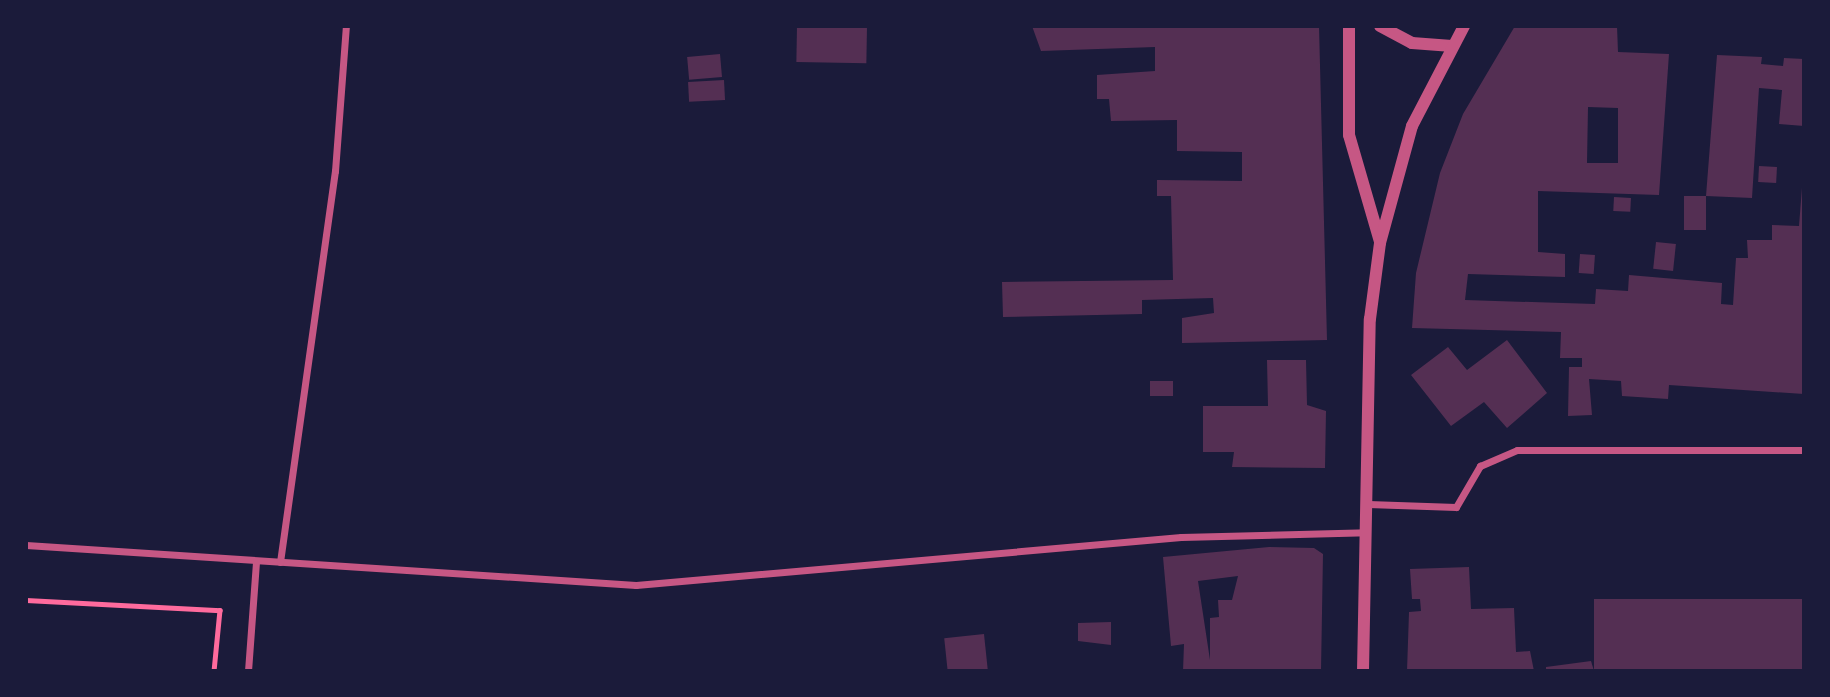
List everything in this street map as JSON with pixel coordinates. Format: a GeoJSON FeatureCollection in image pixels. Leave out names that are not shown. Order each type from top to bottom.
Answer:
{"type":"FeatureCollection","features":[{"type":"Feature","properties":{"kind":"street"},"geometry":{"type":"LineString","coordinates":[[280,562],[335,171],[346,26]]}},
{"type":"Feature","properties":{"kind":"street"},"geometry":{"type":"LineString","coordinates":[[1349,26],[1349,135],[1380,243]]}},
{"type":"Feature","properties":{"kind":"street"},"geometry":{"type":"LineString","coordinates":[[1380,26],[1412,43],[1452,46]]}},
{"type":"Feature","properties":{"kind":"street"},"geometry":{"type":"LineString","coordinates":[[1363,671],[1370,319],[1380,243],[1409,135],[1464,26]]}},
{"type":"Feature","properties":{"kind":"street"},"geometry":{"type":"LineString","coordinates":[[1368,504],[1456,506],[1480,466],[1517,450],[1804,450]]}},
{"type":"Feature","properties":{"kind":"street"},"geometry":{"type":"LineString","coordinates":[[26,545],[636,585],[1181,537],[1367,532]]}},
{"type":"Feature","properties":{"kind":"street"},"geometry":{"type":"LineString","coordinates":[[248,671],[256,561]]}},
{"type":"Feature","properties":{"kind":"path"},"geometry":{"type":"LineString","coordinates":[[26,600],[220,610],[214,671]]}},
{"type":"Feature","properties":{"kind":"building"},"geometry":{"type":"Polygon","coordinates":[[[797,26],[867,27],[866,63],[796,62],[797,26]]]}},
{"type":"Feature","properties":{"kind":"building"},"geometry":{"type":"Polygon","coordinates":[[[1032,26],[1319,26],[1327,340],[1182,343],[1182,318],[1214,313],[1213,298],[1142,300],[1142,314],[1003,317],[1002,282],[1173,280],[1171,196],[1157,196],[1157,180],[1242,181],[1242,152],[1177,151],[1177,120],[1111,121],[1109,99],[1097,99],[1097,75],[1155,71],[1155,47],[1041,51],[1032,26]]]}},
{"type":"Feature","properties":{"kind":"building"},"geometry":{"type":"Polygon","coordinates":[[[1515,26],[1617,26],[1618,52],[1669,54],[1659,195],[1538,191],[1538,252],[1565,254],[1565,277],[1468,274],[1465,300],[1595,304],[1596,289],[1628,291],[1629,275],[1722,283],[1721,304],[1733,305],[1736,258],[1748,258],[1747,240],[1772,240],[1772,225],[1799,226],[1804,162],[1804,394],[1669,385],[1668,399],[1622,396],[1621,381],[1589,379],[1592,415],[1568,416],[1569,367],[1582,367],[1582,358],[1560,358],[1561,332],[1412,328],[1416,273],[1440,173],[1463,114],[1515,26]],[[1588,107],[1587,163],[1618,163],[1618,108],[1588,107]]]}},
{"type":"Feature","properties":{"kind":"building"},"geometry":{"type":"Polygon","coordinates":[[[720,54],[722,77],[689,80],[687,57],[720,54]]]}},
{"type":"Feature","properties":{"kind":"building"},"geometry":{"type":"Polygon","coordinates":[[[1717,55],[1762,57],[1761,64],[1783,66],[1784,58],[1804,59],[1804,126],[1779,124],[1782,90],[1759,88],[1752,198],[1706,196],[1717,55]]]}},
{"type":"Feature","properties":{"kind":"building"},"geometry":{"type":"Polygon","coordinates":[[[724,80],[725,100],[689,102],[688,82],[724,80]]]}},
{"type":"Feature","properties":{"kind":"building"},"geometry":{"type":"Polygon","coordinates":[[[1759,166],[1777,167],[1776,183],[1758,182],[1759,166]]]}},
{"type":"Feature","properties":{"kind":"building"},"geometry":{"type":"Polygon","coordinates":[[[1684,196],[1706,196],[1706,230],[1684,230],[1684,196]]]}},
{"type":"Feature","properties":{"kind":"building"},"geometry":{"type":"Polygon","coordinates":[[[1614,197],[1631,198],[1630,212],[1613,211],[1614,197]]]}},
{"type":"Feature","properties":{"kind":"building"},"geometry":{"type":"Polygon","coordinates":[[[1656,242],[1676,244],[1673,271],[1653,269],[1656,242]]]}},
{"type":"Feature","properties":{"kind":"building"},"geometry":{"type":"Polygon","coordinates":[[[1580,254],[1595,255],[1594,274],[1579,273],[1580,254]]]}},
{"type":"Feature","properties":{"kind":"building"},"geometry":{"type":"Polygon","coordinates":[[[1507,340],[1547,393],[1507,428],[1484,402],[1451,426],[1411,375],[1448,347],[1467,370],[1507,340]]]}},
{"type":"Feature","properties":{"kind":"building"},"geometry":{"type":"Polygon","coordinates":[[[1267,360],[1306,360],[1307,405],[1326,411],[1325,468],[1232,467],[1234,452],[1203,452],[1203,406],[1268,406],[1267,360]]]}},
{"type":"Feature","properties":{"kind":"building"},"geometry":{"type":"Polygon","coordinates":[[[1150,381],[1173,381],[1173,396],[1150,396],[1150,381]]]}},
{"type":"Feature","properties":{"kind":"building"},"geometry":{"type":"Polygon","coordinates":[[[1269,547],[1314,548],[1323,554],[1321,671],[1183,671],[1184,644],[1171,646],[1163,557],[1269,547]],[[1238,576],[1198,581],[1210,660],[1210,618],[1219,617],[1218,600],[1232,600],[1238,576]]]}},
{"type":"Feature","properties":{"kind":"building"},"geometry":{"type":"Polygon","coordinates":[[[1469,567],[1471,609],[1514,608],[1516,652],[1530,651],[1534,671],[1407,671],[1409,612],[1421,611],[1420,599],[1412,599],[1410,569],[1469,567]]]}},
{"type":"Feature","properties":{"kind":"building"},"geometry":{"type":"Polygon","coordinates":[[[1594,599],[1804,599],[1804,671],[1594,671],[1594,599]]]}},
{"type":"Feature","properties":{"kind":"building"},"geometry":{"type":"Polygon","coordinates":[[[1111,622],[1111,645],[1078,641],[1078,623],[1111,622]]]}},
{"type":"Feature","properties":{"kind":"building"},"geometry":{"type":"Polygon","coordinates":[[[984,634],[988,671],[948,671],[944,638],[984,634]]]}},
{"type":"Feature","properties":{"kind":"building"},"geometry":{"type":"Polygon","coordinates":[[[1591,661],[1594,671],[1546,671],[1546,667],[1591,661]]]}}]}
